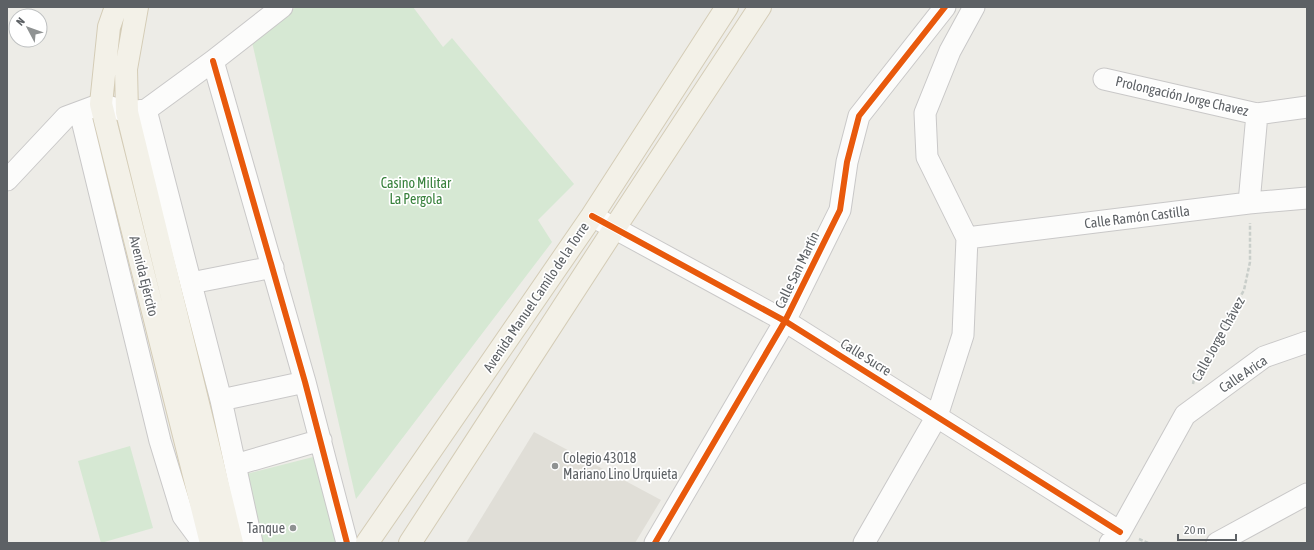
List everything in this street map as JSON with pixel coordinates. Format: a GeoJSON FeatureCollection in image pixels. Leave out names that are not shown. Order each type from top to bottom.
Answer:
{"type":"FeatureCollection","features":[{"type":"Feature","properties":{"kind":"main road","name":"Avenida Ejército"},"geometry":{"type":"LineString","coordinates":[[116,7],[109,27],[101,104],[211,543]]}},
{"type":"Feature","properties":{"kind":"main road","name":"Avenida Ejército"},"geometry":{"type":"LineString","coordinates":[[137,7],[126,69],[137,111],[232,543]]}},
{"type":"Feature","properties":{"kind":"main road","name":"Avenida Manuel Camilo de la Torre"},"geometry":{"type":"LineString","coordinates":[[367,543],[592,216],[727,7]]}},
{"type":"Feature","properties":{"kind":"main road","name":"Avenida Manuel Camilo de la Torre"},"geometry":{"type":"LineString","coordinates":[[410,543],[760,7]]}},
{"type":"Feature","properties":{"kind":"street"},"geometry":{"type":"LineString","coordinates":[[7,180],[66,117],[101,104],[137,111],[213,61],[282,7]]}},
{"type":"Feature","properties":{"kind":"street","name":"Calle San Martín"},"geometry":{"type":"LineString","coordinates":[[655,543],[785,321],[840,210],[847,162],[859,116],[945,7]]}},
{"type":"Feature","properties":{"kind":"street"},"geometry":{"type":"LineString","coordinates":[[864,543],[937,416],[963,335],[966,238],[927,157],[925,113],[950,51],[974,7]]}},
{"type":"Feature","properties":{"kind":"street"},"geometry":{"type":"LineString","coordinates":[[213,61],[305,382],[347,543]]}},
{"type":"Feature","properties":{"kind":"street","name":"Prolongación Jorge Chavez"},"geometry":{"type":"LineString","coordinates":[[1104,78],[1257,114],[1307,107]]}},
{"type":"Feature","properties":{"kind":"street"},"geometry":{"type":"LineString","coordinates":[[137,111],[191,284],[221,400],[252,543]]}},
{"type":"Feature","properties":{"kind":"street"},"geometry":{"type":"LineString","coordinates":[[80,112],[160,441],[183,516],[203,543]]}},
{"type":"Feature","properties":{"kind":"street"},"geometry":{"type":"LineString","coordinates":[[1250,203],[1257,114]]}},
{"type":"Feature","properties":{"kind":"street","name":"Calle Ramón Castilla"},"geometry":{"type":"LineString","coordinates":[[966,238],[1250,203],[1307,198]]}},
{"type":"Feature","properties":{"kind":"street","name":"Calle Sucre"},"geometry":{"type":"LineString","coordinates":[[592,216],[785,321],[937,416],[1115,537]]}},
{"type":"Feature","properties":{"kind":"street"},"geometry":{"type":"LineString","coordinates":[[191,284],[273,267]]}},
{"type":"Feature","properties":{"kind":"street","name":"Calle Arica"},"geometry":{"type":"LineString","coordinates":[[1185,415],[1264,357],[1307,342]]}},
{"type":"Feature","properties":{"kind":"street"},"geometry":{"type":"LineString","coordinates":[[221,400],[305,382]]}},
{"type":"Feature","properties":{"kind":"street"},"geometry":{"type":"LineString","coordinates":[[1115,537],[1185,415]]}},
{"type":"Feature","properties":{"kind":"street"},"geometry":{"type":"LineString","coordinates":[[235,465],[320,440]]}},
{"type":"Feature","properties":{"kind":"street"},"geometry":{"type":"LineString","coordinates":[[1217,543],[1307,494]]}},
{"type":"Feature","properties":{"kind":"shaded area","name":"Colegio 43018 Mariano Lino Urquieta"},"geometry":{"type":"Polygon","coordinates":[[[534,432],[661,500],[635,543],[466,543],[534,432]]]}},
{"type":"Feature","properties":{"kind":"green space","name":"Casino Militar La Pergola"},"geometry":{"type":"Polygon","coordinates":[[[296,7],[413,7],[443,47],[452,38],[574,184],[538,220],[552,242],[356,499],[252,42],[296,7]]]}},
{"type":"Feature","properties":{"kind":"green space"},"geometry":{"type":"Polygon","coordinates":[[[130,446],[153,528],[101,543],[78,461],[130,446]]]}},
{"type":"Feature","properties":{"kind":"green space"},"geometry":{"type":"Polygon","coordinates":[[[321,455],[337,543],[262,543],[246,474],[321,455]]]}},
{"type":"Feature","properties":{"kind":"cycle path"},"geometry":{"type":"LineString","coordinates":[[655,543],[785,321],[840,210],[847,162],[859,116],[945,7]]}},
{"type":"Feature","properties":{"kind":"cycle path"},"geometry":{"type":"LineString","coordinates":[[213,61],[305,382],[347,543]]}},
{"type":"Feature","properties":{"kind":"cycle path"},"geometry":{"type":"LineString","coordinates":[[592,216],[785,321],[1120,532]]}},
{"type":"Feature","properties":{"kind":"place","name":"Colegio 43018 Mariano Lino Urquieta"},"geometry":{"type":"Point","coordinates":[555,466]}},
{"type":"Feature","properties":{"kind":"place","name":"Tanque"},"geometry":{"type":"Point","coordinates":[293,528]}}]}
